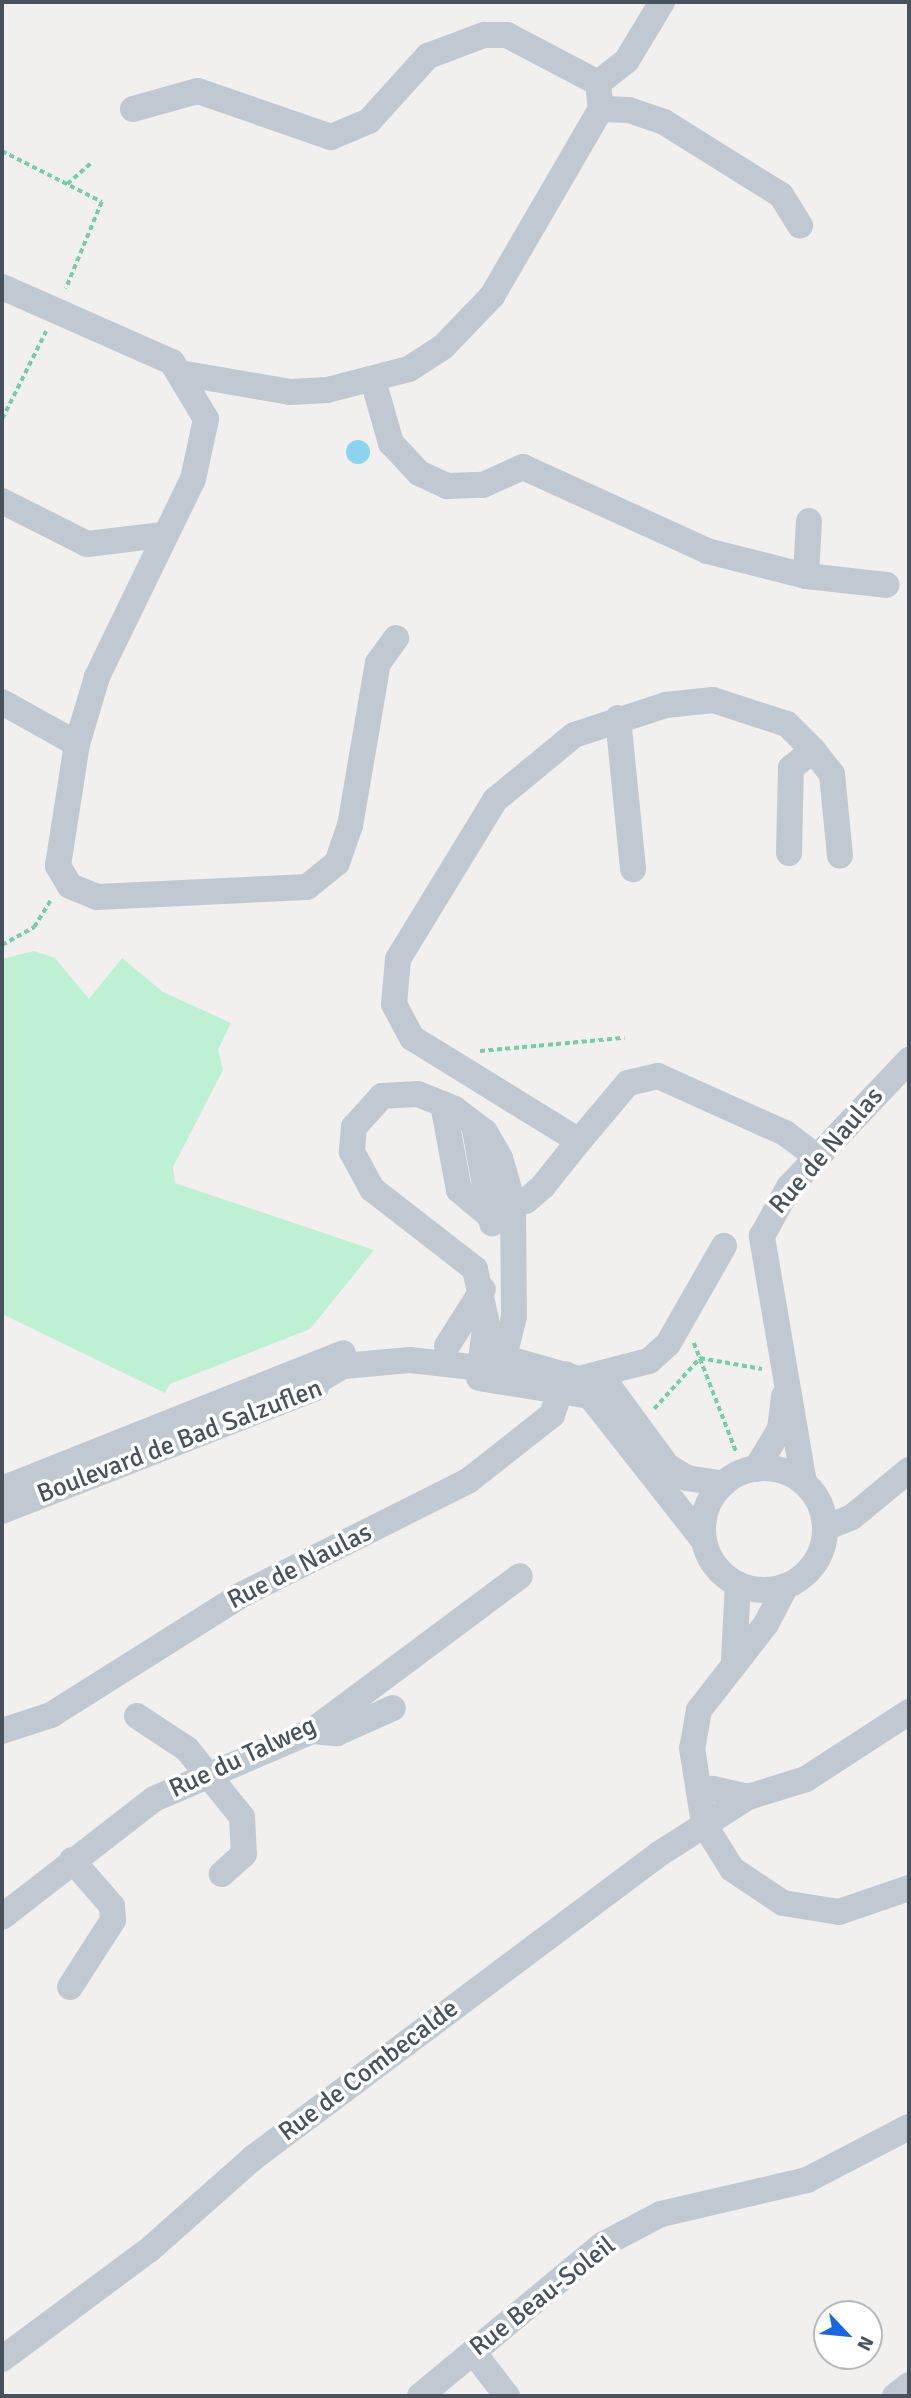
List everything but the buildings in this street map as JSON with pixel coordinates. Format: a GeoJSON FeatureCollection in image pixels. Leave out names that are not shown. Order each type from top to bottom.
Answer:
{"type":"FeatureCollection","features":[{"type":"Feature","properties":{"kind":"street"},"geometry":{"type":"LineString","coordinates":[[598,83],[627,60],[662,2]]}},
{"type":"Feature","properties":{"kind":"street"},"geometry":{"type":"LineString","coordinates":[[132,109],[198,91],[331,137],[369,121],[428,56],[484,35],[507,35],[598,83]]}},
{"type":"Feature","properties":{"kind":"street"},"geometry":{"type":"LineString","coordinates":[[180,373],[254,387],[327,390],[409,369],[471,321],[601,109],[598,83]]}},
{"type":"Feature","properties":{"kind":"street"},"geometry":{"type":"LineString","coordinates":[[601,109],[629,110],[664,122],[781,195],[800,225]]}},
{"type":"Feature","properties":{"kind":"street"},"geometry":{"type":"LineString","coordinates":[[2,287],[142,345],[180,373],[201,403],[203,449],[97,677],[77,744],[58,866],[70,886],[96,897],[307,887],[337,863],[378,663],[396,638]]}},
{"type":"Feature","properties":{"kind":"street"},"geometry":{"type":"LineString","coordinates":[[373,380],[391,443],[419,473],[447,486],[483,485],[523,467],[707,551],[807,576],[887,585]]}},
{"type":"Feature","properties":{"kind":"street"},"geometry":{"type":"LineString","coordinates":[[201,403],[254,387]]}},
{"type":"Feature","properties":{"kind":"street"},"geometry":{"type":"LineString","coordinates":[[2,501],[87,544],[163,535]]}},
{"type":"Feature","properties":{"kind":"street"},"geometry":{"type":"LineString","coordinates":[[807,576],[809,521]]}},
{"type":"Feature","properties":{"kind":"street"},"geometry":{"type":"LineString","coordinates":[[579,1141],[403,1027],[394,1004],[398,959],[495,800],[574,735],[618,718],[713,700],[787,724],[813,750],[832,774],[840,856]]}},
{"type":"Feature","properties":{"kind":"street"},"geometry":{"type":"LineString","coordinates":[[2,702],[77,744]]}},
{"type":"Feature","properties":{"kind":"street"},"geometry":{"type":"LineString","coordinates":[[618,718],[633,869]]}},
{"type":"Feature","properties":{"kind":"street"},"geometry":{"type":"LineString","coordinates":[[789,853],[790,768],[813,750]]}},
{"type":"Feature","properties":{"kind":"street","name":"Rue de Naulas"},"geometry":{"type":"LineString","coordinates":[[804,1483],[762,1236],[776,1204],[909,1060]]}},
{"type":"Feature","properties":{"kind":"street"},"geometry":{"type":"LineString","coordinates":[[500,1225],[513,1203],[543,1186],[628,1083],[658,1076],[785,1133],[817,1157]]}},
{"type":"Feature","properties":{"kind":"street"},"geometry":{"type":"LineString","coordinates":[[490,1364],[483,1289],[460,1252],[372,1189],[352,1152],[354,1127],[382,1096],[418,1094],[458,1112],[500,1158],[513,1203]]}},
{"type":"Feature","properties":{"kind":"street"},"geometry":{"type":"LineString","coordinates":[[458,1112],[500,1225],[514,1316],[490,1364]]}},
{"type":"Feature","properties":{"kind":"street"},"geometry":{"type":"LineString","coordinates":[[458,1112],[459,1190],[500,1225]]}},
{"type":"Feature","properties":{"kind":"street"},"geometry":{"type":"LineString","coordinates":[[572,1379],[649,1361],[684,1319],[724,1246]]}},
{"type":"Feature","properties":{"kind":"street"},"geometry":{"type":"LineString","coordinates":[[447,1346],[483,1289]]}},
{"type":"Feature","properties":{"kind":"street","name":"Boulevard de Bad Salzuflen"},"geometry":{"type":"LineString","coordinates":[[2,1489],[331,1356],[366,1347],[447,1346],[490,1364],[572,1379],[622,1398],[667,1466],[687,1478],[741,1475]]}},
{"type":"Feature","properties":{"kind":"street","name":"Boulevard de Bad Salzuflen"},"geometry":{"type":"LineString","coordinates":[[2,1511],[298,1392],[409,1373],[490,1364]]}},
{"type":"Feature","properties":{"kind":"street","name":"Rue de Naulas"},"geometry":{"type":"LineString","coordinates":[[741,1475],[780,1429],[785,1373]]}},
{"type":"Feature","properties":{"kind":"street","name":"Rue de Naulas"},"geometry":{"type":"LineString","coordinates":[[2,1731],[51,1715],[243,1594],[468,1481],[552,1415],[572,1379]]}},
{"type":"Feature","properties":{"kind":"street","name":"Boulevard de Bad Salzuflen"},"geometry":{"type":"LineString","coordinates":[[572,1379],[606,1409],[653,1482],[690,1515],[704,1541]]}},
{"type":"Feature","properties":{"kind":"street"},"geometry":{"type":"LineString","coordinates":[[825,1528],[852,1517],[909,1470]]}},
{"type":"Feature","properties":{"kind":"street"},"geometry":{"type":"LineString","coordinates":[[786,1586],[737,1584],[722,1574],[704,1541],[707,1510],[741,1475],[804,1483],[825,1528],[814,1565],[786,1586],[766,1624],[734,1658],[699,1710],[692,1748],[712,1809],[739,1854],[776,1886],[820,1899],[882,1897],[909,1888]]}},
{"type":"Feature","properties":{"kind":"street","name":"Rue du Talweg"},"geometry":{"type":"LineString","coordinates":[[2,1917],[154,1799],[312,1731],[520,1576]]}},
{"type":"Feature","properties":{"kind":"street"},"geometry":{"type":"LineString","coordinates":[[734,1658],[737,1584]]}},
{"type":"Feature","properties":{"kind":"street"},"geometry":{"type":"LineString","coordinates":[[712,1809],[705,1749],[714,1685]]}},
{"type":"Feature","properties":{"kind":"street"},"geometry":{"type":"LineString","coordinates":[[312,1731],[337,1733],[393,1709]]}},
{"type":"Feature","properties":{"kind":"street","name":"Rue de Combecalde"},"geometry":{"type":"LineString","coordinates":[[2,2360],[149,2250],[253,2158],[712,1809],[806,1779],[909,1712]]}},
{"type":"Feature","properties":{"kind":"street"},"geometry":{"type":"LineString","coordinates":[[137,1716],[187,1749],[242,1817],[246,1836],[244,1854],[222,1874]]}},
{"type":"Feature","properties":{"kind":"street"},"geometry":{"type":"LineString","coordinates":[[70,1987],[113,1920],[112,1906],[72,1860]]}},
{"type":"Feature","properties":{"kind":"street","name":"Rue Beau-Soleil"},"geometry":{"type":"LineString","coordinates":[[419,2396],[602,2245],[649,2220],[807,2180],[909,2127]]}},
{"type":"Feature","properties":{"kind":"street"},"geometry":{"type":"LineString","coordinates":[[473,2352],[507,2396]]}},
{"type":"Feature","properties":{"kind":"street"},"geometry":{"type":"LineString","coordinates":[[895,2396],[909,2385]]}},
{"type":"Feature","properties":{"kind":"path"},"geometry":{"type":"LineString","coordinates":[[2,151],[102,202],[57,311],[2,419]]}},
{"type":"Feature","properties":{"kind":"path"},"geometry":{"type":"LineString","coordinates":[[67,184],[92,162]]}},
{"type":"Feature","properties":{"kind":"path"},"geometry":{"type":"LineString","coordinates":[[2,945],[34,927],[65,877]]}},
{"type":"Feature","properties":{"kind":"path"},"geometry":{"type":"LineString","coordinates":[[453,1061],[487,1048],[624,1038]]}},
{"type":"Feature","properties":{"kind":"path"},"geometry":{"type":"LineString","coordinates":[[684,1319],[741,1475]]}},
{"type":"Feature","properties":{"kind":"path"},"geometry":{"type":"LineString","coordinates":[[700,1358],[785,1373]]}},
{"type":"Feature","properties":{"kind":"path"},"geometry":{"type":"LineString","coordinates":[[638,1421],[700,1358]]}},
{"type":"Feature","properties":{"kind":"green space"},"geometry":{"type":"Polygon","coordinates":[[[34,951],[55,958],[89,999],[122,958],[163,992],[231,1023],[218,1050],[223,1070],[173,1167],[175,1183],[374,1250],[310,1329],[170,1384],[165,1393],[2,1314],[2,959],[34,951]]]}},
{"type":"Feature","properties":{"kind":"water"},"geometry":{"type":"Polygon","coordinates":[[[358,440],[366,444],[370,452],[366,460],[358,464],[350,460],[346,452],[350,444],[358,440]]]}}]}
